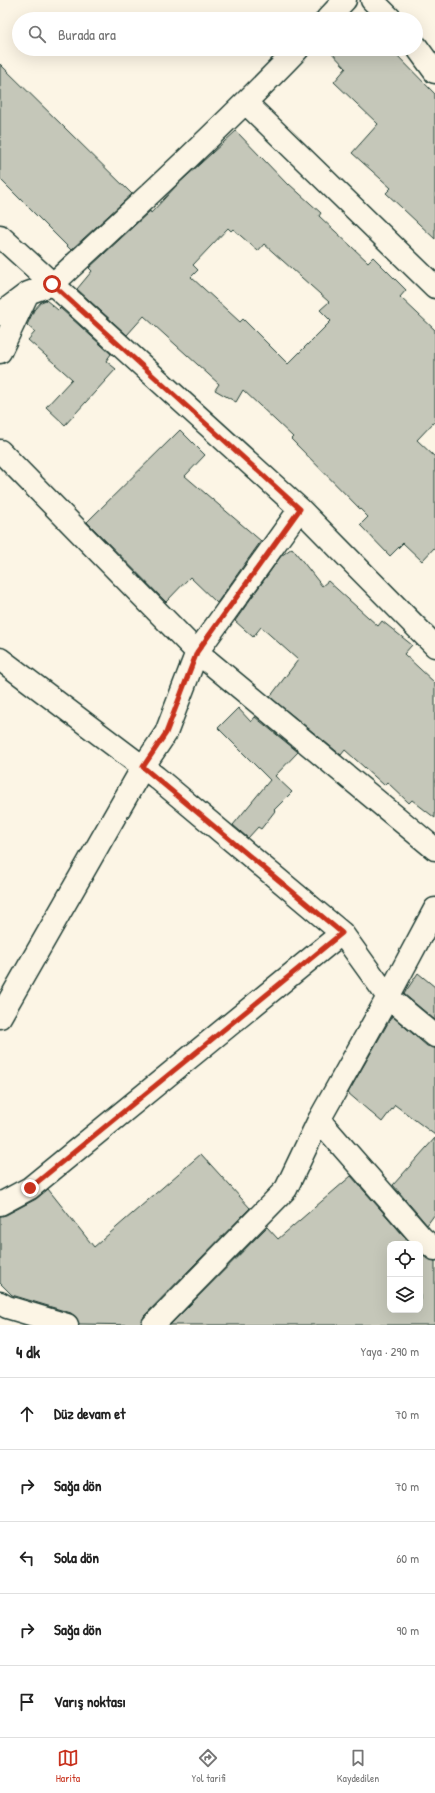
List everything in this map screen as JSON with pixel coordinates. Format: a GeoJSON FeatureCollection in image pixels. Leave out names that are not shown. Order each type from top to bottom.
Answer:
{"type":"FeatureCollection","features":[{"type":"Feature","properties":{"kind":"street"},"geometry":{"type":"LineString","coordinates":[[334,12],[345,0]]}},
{"type":"Feature","properties":{"kind":"street"},"geometry":{"type":"LineString","coordinates":[[372,0],[384,12]]}},
{"type":"Feature","properties":{"kind":"street"},"geometry":{"type":"LineString","coordinates":[[0,314],[28,293],[52,284],[246,103],[291,56]]}},
{"type":"Feature","properties":{"kind":"street"},"geometry":{"type":"LineString","coordinates":[[423,56],[435,72]]}},
{"type":"Feature","properties":{"kind":"street"},"geometry":{"type":"LineString","coordinates":[[246,103],[435,287]]}},
{"type":"Feature","properties":{"kind":"street"},"geometry":{"type":"LineString","coordinates":[[0,236],[300,509],[435,646]]}},
{"type":"Feature","properties":{"kind":"street"},"geometry":{"type":"LineString","coordinates":[[0,352],[28,293]]}},
{"type":"Feature","properties":{"kind":"street"},"geometry":{"type":"LineString","coordinates":[[0,451],[197,652],[435,849]]}},
{"type":"Feature","properties":{"kind":"street"},"geometry":{"type":"LineString","coordinates":[[2,1006],[143,767],[166,733],[197,652],[300,509]]}},
{"type":"Feature","properties":{"kind":"street"},"geometry":{"type":"LineString","coordinates":[[0,659],[143,767],[342,933],[388,998],[435,1036]]}},
{"type":"Feature","properties":{"kind":"street"},"geometry":{"type":"LineString","coordinates":[[153,1325],[286,1189],[319,1120],[388,998],[435,909]]}},
{"type":"Feature","properties":{"kind":"street"},"geometry":{"type":"LineString","coordinates":[[0,1204],[30,1188],[342,933]]}},
{"type":"Feature","properties":{"kind":"street"},"geometry":{"type":"LineString","coordinates":[[319,1120],[422,1238],[435,1249]]}},
{"type":"Feature","properties":{"kind":"street"},"geometry":{"type":"LineString","coordinates":[[2,1309],[67,1325]]}},
{"type":"Feature","properties":{"kind":"building"},"geometry":{"type":"Polygon","coordinates":[[[335,56],[398,56],[435,94],[435,239],[386,193],[391,188],[352,153],[378,124],[334,82],[346,68],[335,56]]]}},
{"type":"Feature","properties":{"kind":"building"},"geometry":{"type":"Polygon","coordinates":[[[0,64],[132,194],[71,250],[0,179],[0,64]]]}},
{"type":"Feature","properties":{"kind":"building"},"geometry":{"type":"Polygon","coordinates":[[[236,131],[288,185],[289,184],[321,213],[319,216],[368,262],[373,257],[406,290],[400,297],[435,330],[435,421],[417,440],[435,457],[435,547],[422,561],[403,543],[390,556],[360,525],[368,517],[291,439],[293,437],[243,390],[236,402],[215,390],[219,384],[144,316],[127,335],[77,289],[92,271],[89,268],[150,211],[151,213],[177,185],[236,131]],[[228,228],[193,265],[198,270],[191,277],[240,322],[243,319],[288,364],[331,321],[320,310],[329,302],[264,244],[258,251],[233,229],[231,231],[228,228]]]}},
{"type":"Feature","properties":{"kind":"building"},"geometry":{"type":"Polygon","coordinates":[[[46,300],[58,310],[60,308],[111,354],[106,361],[116,369],[65,425],[46,407],[72,379],[28,340],[35,332],[27,325],[34,310],[41,302],[46,300]]]}},
{"type":"Feature","properties":{"kind":"building"},"geometry":{"type":"Polygon","coordinates":[[[180,430],[205,455],[185,476],[261,541],[217,603],[190,577],[166,602],[87,522],[180,430]]]}},
{"type":"Feature","properties":{"kind":"building"},"geometry":{"type":"Polygon","coordinates":[[[292,548],[322,586],[328,581],[378,626],[382,621],[412,645],[404,654],[435,683],[435,818],[412,800],[409,803],[387,782],[384,785],[345,750],[341,755],[270,697],[298,660],[261,627],[253,637],[235,621],[281,556],[292,548]]]}},
{"type":"Feature","properties":{"kind":"building"},"geometry":{"type":"Polygon","coordinates":[[[238,708],[251,722],[255,717],[298,752],[275,776],[292,792],[274,810],[275,811],[261,829],[258,827],[248,838],[233,825],[270,780],[218,728],[238,708]]]}},
{"type":"Feature","properties":{"kind":"building"},"geometry":{"type":"Polygon","coordinates":[[[418,973],[435,987],[435,1020],[404,994],[418,973]]]}},
{"type":"Feature","properties":{"kind":"building"},"geometry":{"type":"Polygon","coordinates":[[[392,1016],[427,1046],[435,1048],[435,1135],[395,1105],[382,1122],[348,1093],[392,1016]]]}},
{"type":"Feature","properties":{"kind":"building"},"geometry":{"type":"Polygon","coordinates":[[[435,1138],[435,1214],[427,1225],[393,1185],[435,1138]]]}},
{"type":"Feature","properties":{"kind":"building"},"geometry":{"type":"Polygon","coordinates":[[[201,1154],[250,1208],[144,1316],[141,1325],[79,1324],[76,1317],[71,1313],[12,1295],[0,1283],[0,1216],[6,1215],[36,1199],[48,1189],[94,1247],[201,1154]]]}},
{"type":"Feature","properties":{"kind":"building"},"geometry":{"type":"Polygon","coordinates":[[[351,1176],[408,1241],[387,1241],[387,1313],[423,1313],[423,1256],[427,1259],[435,1261],[435,1325],[170,1325],[267,1227],[278,1239],[351,1176]]]}},
{"type":"Feature","properties":{"kind":"route"},"geometry":{"type":"LineString","coordinates":[[30,1188],[342,933],[143,767],[166,733],[197,652],[300,509],[52,284]]}}]}
